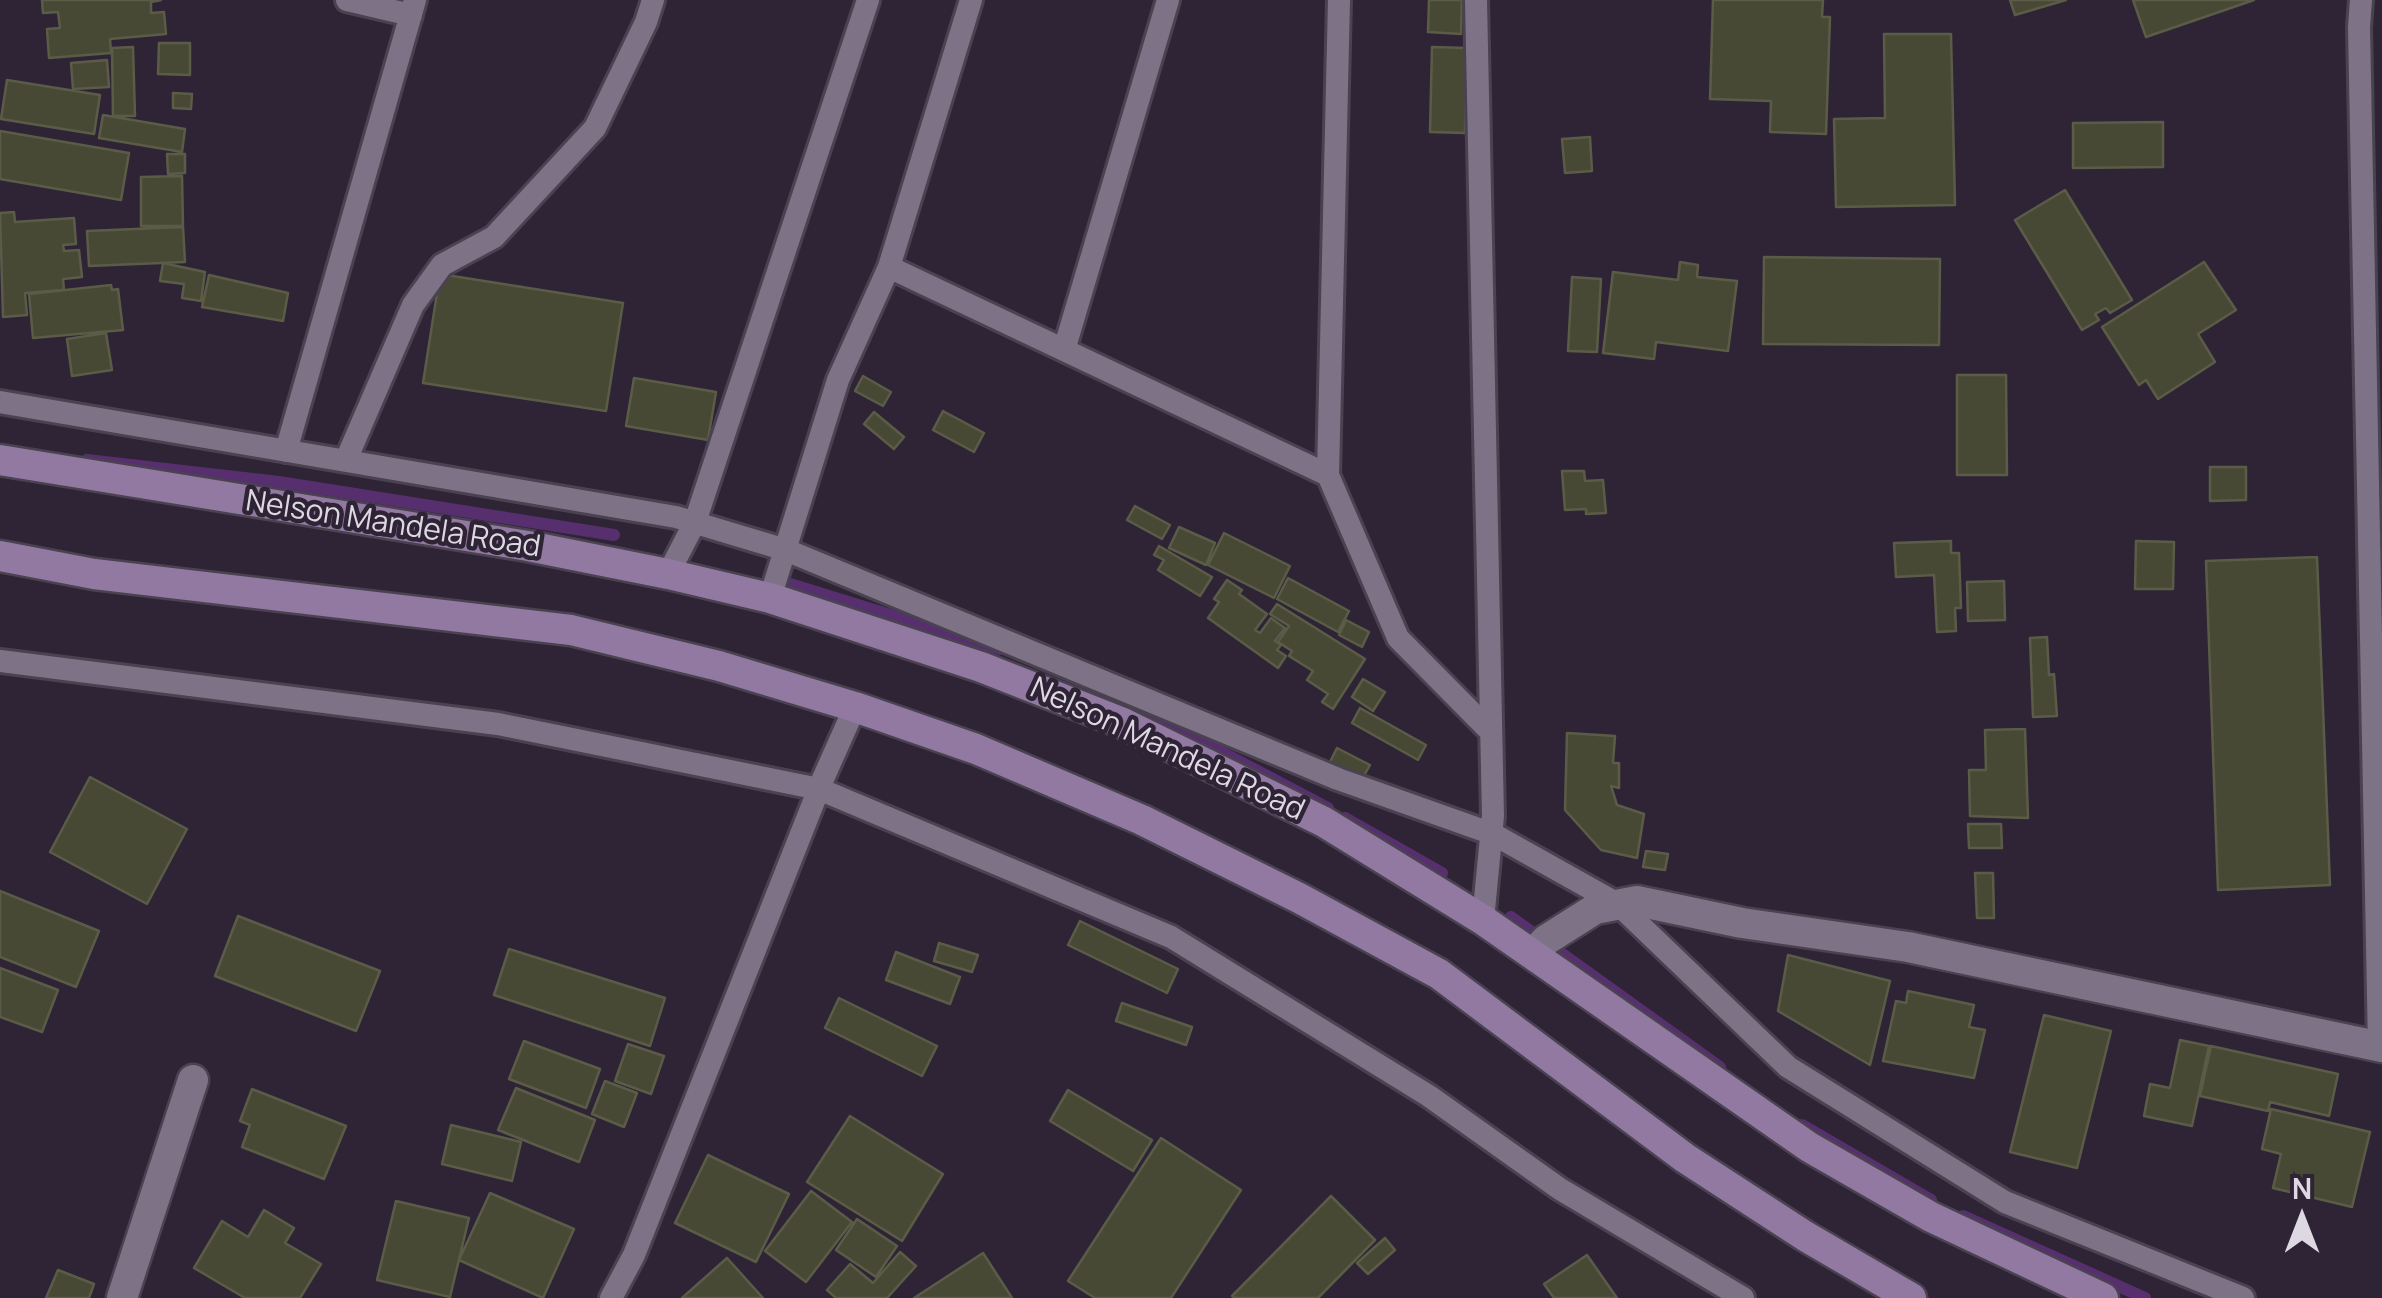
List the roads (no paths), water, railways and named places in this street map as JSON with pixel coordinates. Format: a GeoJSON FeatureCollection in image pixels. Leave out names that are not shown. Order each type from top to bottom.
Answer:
{"type":"FeatureCollection","features":[{"type":"Feature","properties":{"kind":"main road","name":"Nelson Mandela Road"},"geometry":{"type":"LineString","coordinates":[[0,460],[528,546],[668,574],[770,598],[981,667],[1123,723],[1324,822],[1483,920],[1809,1146],[1931,1216],[2103,1298]]}},
{"type":"Feature","properties":{"kind":"main road"},"geometry":{"type":"LineString","coordinates":[[0,556],[94,574],[571,630],[719,666],[976,749],[1142,820],[1299,898],[1439,974],[1685,1158],[1804,1236],[1911,1298]]}},
{"type":"Feature","properties":{"kind":"street"},"geometry":{"type":"LineString","coordinates":[[1533,954],[1546,940],[1595,909],[1636,901],[1742,924],[1908,947],[2381,1047]]}},
{"type":"Feature","properties":{"kind":"street"},"geometry":{"type":"LineString","coordinates":[[122,1298],[193,1080]]}},
{"type":"Feature","properties":{"kind":"lane"},"geometry":{"type":"LineString","coordinates":[[286,451],[413,8],[346,0]]}},
{"type":"Feature","properties":{"kind":"lane"},"geometry":{"type":"LineString","coordinates":[[346,460],[413,305],[442,264],[494,237],[595,128],[653,0]]}},
{"type":"Feature","properties":{"kind":"lane"},"geometry":{"type":"LineString","coordinates":[[668,574],[695,522],[868,0]]}},
{"type":"Feature","properties":{"kind":"lane"},"geometry":{"type":"LineString","coordinates":[[770,598],[838,380],[889,267],[971,0]]}},
{"type":"Feature","properties":{"kind":"lane"},"geometry":{"type":"LineString","coordinates":[[1064,350],[1168,0]]}},
{"type":"Feature","properties":{"kind":"lane"},"geometry":{"type":"LineString","coordinates":[[1339,0],[1328,475],[1398,638],[1490,731]]}},
{"type":"Feature","properties":{"kind":"lane"},"geometry":{"type":"LineString","coordinates":[[1476,0],[1492,834],[1483,920]]}},
{"type":"Feature","properties":{"kind":"lane"},"geometry":{"type":"LineString","coordinates":[[2361,0],[2381,1047]]}},
{"type":"Feature","properties":{"kind":"lane"},"geometry":{"type":"LineString","coordinates":[[2359,26],[2382,34]]}},
{"type":"Feature","properties":{"kind":"lane"},"geometry":{"type":"LineString","coordinates":[[889,267],[1328,475]]}},
{"type":"Feature","properties":{"kind":"lane"},"geometry":{"type":"LineString","coordinates":[[0,402],[695,522],[786,550],[1338,779],[1492,834],[1618,904],[1788,1067],[2005,1202],[2243,1298]]}},
{"type":"Feature","properties":{"kind":"lane"},"geometry":{"type":"LineString","coordinates":[[0,660],[498,724],[819,789],[1171,937],[1429,1096],[1560,1189],[1743,1298]]}},
{"type":"Feature","properties":{"kind":"lane"},"geometry":{"type":"LineString","coordinates":[[611,1298],[634,1255],[855,707]]}},
{"type":"Feature","properties":{"kind":"waterway"},"geometry":{"type":"LineString","coordinates":[[87,460],[279,482],[614,535]]}},
{"type":"Feature","properties":{"kind":"waterway"},"geometry":{"type":"LineString","coordinates":[[787,583],[1000,649]]}},
{"type":"Feature","properties":{"kind":"waterway"},"geometry":{"type":"LineString","coordinates":[[1138,708],[1328,808]]}},
{"type":"Feature","properties":{"kind":"waterway"},"geometry":{"type":"LineString","coordinates":[[1345,818],[1442,873]]}},
{"type":"Feature","properties":{"kind":"waterway"},"geometry":{"type":"LineString","coordinates":[[1511,917],[1720,1067]]}},
{"type":"Feature","properties":{"kind":"waterway"},"geometry":{"type":"LineString","coordinates":[[1802,1125],[1931,1200]]}},
{"type":"Feature","properties":{"kind":"waterway"},"geometry":{"type":"LineString","coordinates":[[1963,1216],[2145,1298]]}}]}
